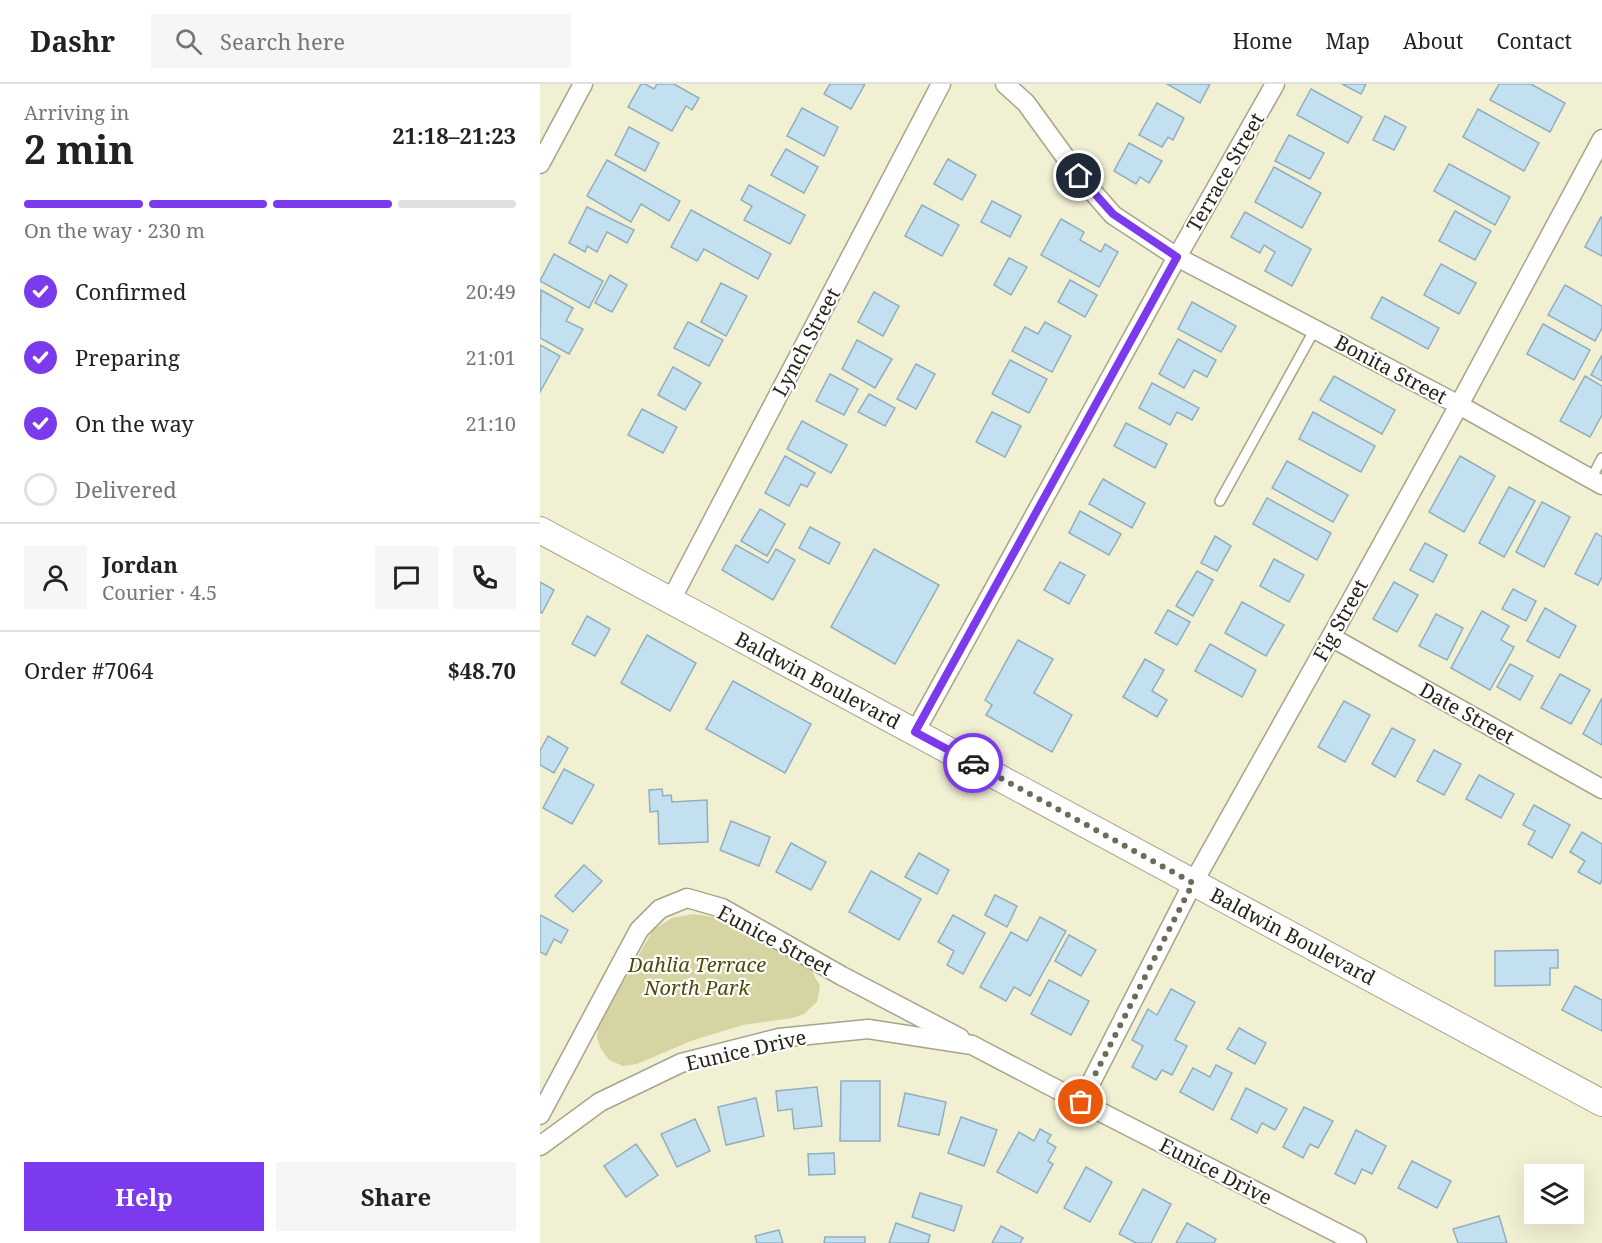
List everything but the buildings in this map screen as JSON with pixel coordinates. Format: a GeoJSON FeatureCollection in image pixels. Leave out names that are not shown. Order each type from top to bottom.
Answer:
{"type":"FeatureCollection","features":[{"type":"Feature","properties":{"kind":"main road","name":"Baldwin Boulevard"},"geometry":{"type":"LineString","coordinates":[[540,530],[1602,1103]]}},
{"type":"Feature","properties":{"kind":"street"},"geometry":{"type":"LineString","coordinates":[[540,164],[583,84]]}},
{"type":"Feature","properties":{"kind":"street","name":"Lynch Street"},"geometry":{"type":"LineString","coordinates":[[670,600],[941,84]]}},
{"type":"Feature","properties":{"kind":"street","name":"Bonita Street"},"geometry":{"type":"LineString","coordinates":[[1005,84],[1026,103],[1079,176],[1113,214],[1177,257],[1459,405],[1596,482]]}},
{"type":"Feature","properties":{"kind":"street","name":"Terrace Street"},"geometry":{"type":"LineString","coordinates":[[915,732],[1275,84]]}},
{"type":"Feature","properties":{"kind":"street","name":"Fig Street"},"geometry":{"type":"LineString","coordinates":[[1081,1102],[1193,883],[1459,405],[1602,139]]}},
{"type":"Feature","properties":{"kind":"street","name":"Date Street"},"geometry":{"type":"LineString","coordinates":[[1331,637],[1602,789]]}},
{"type":"Feature","properties":{"kind":"street","name":"Eunice Street"},"geometry":{"type":"LineString","coordinates":[[540,1115],[639,930],[660,909],[687,898],[722,908],[842,976],[972,1045]]}},
{"type":"Feature","properties":{"kind":"street","name":"Eunice Drive"},"geometry":{"type":"LineString","coordinates":[[540,1146],[600,1102],[681,1063],[779,1038],[867,1029],[972,1045],[1357,1243]]}},
{"type":"Feature","properties":{"kind":"lane"},"geometry":{"type":"LineString","coordinates":[[1220,501],[1315,329]]}},
{"type":"Feature","properties":{"kind":"lane"},"geometry":{"type":"LineString","coordinates":[[1596,482],[1602,458]]}},
{"type":"Feature","properties":{"kind":"green space","name":"Dahlia Terrace North Park"},"geometry":{"type":"Polygon","coordinates":[[[693,914],[714,917],[811,970],[820,986],[817,1002],[804,1014],[793,1018],[743,1025],[691,1041],[637,1064],[623,1066],[609,1060],[597,1038],[598,1026],[653,930],[672,918],[693,914]]]}},
{"type":"Feature","properties":{"kind":"way so far"},"geometry":{"type":"LineString","coordinates":[[973,763],[1193,883],[1081,1102]]}},
{"type":"Feature","properties":{"kind":"route"},"geometry":{"type":"LineString","coordinates":[[973,763],[915,732],[1177,257],[1113,214],[1079,176]]}}]}
